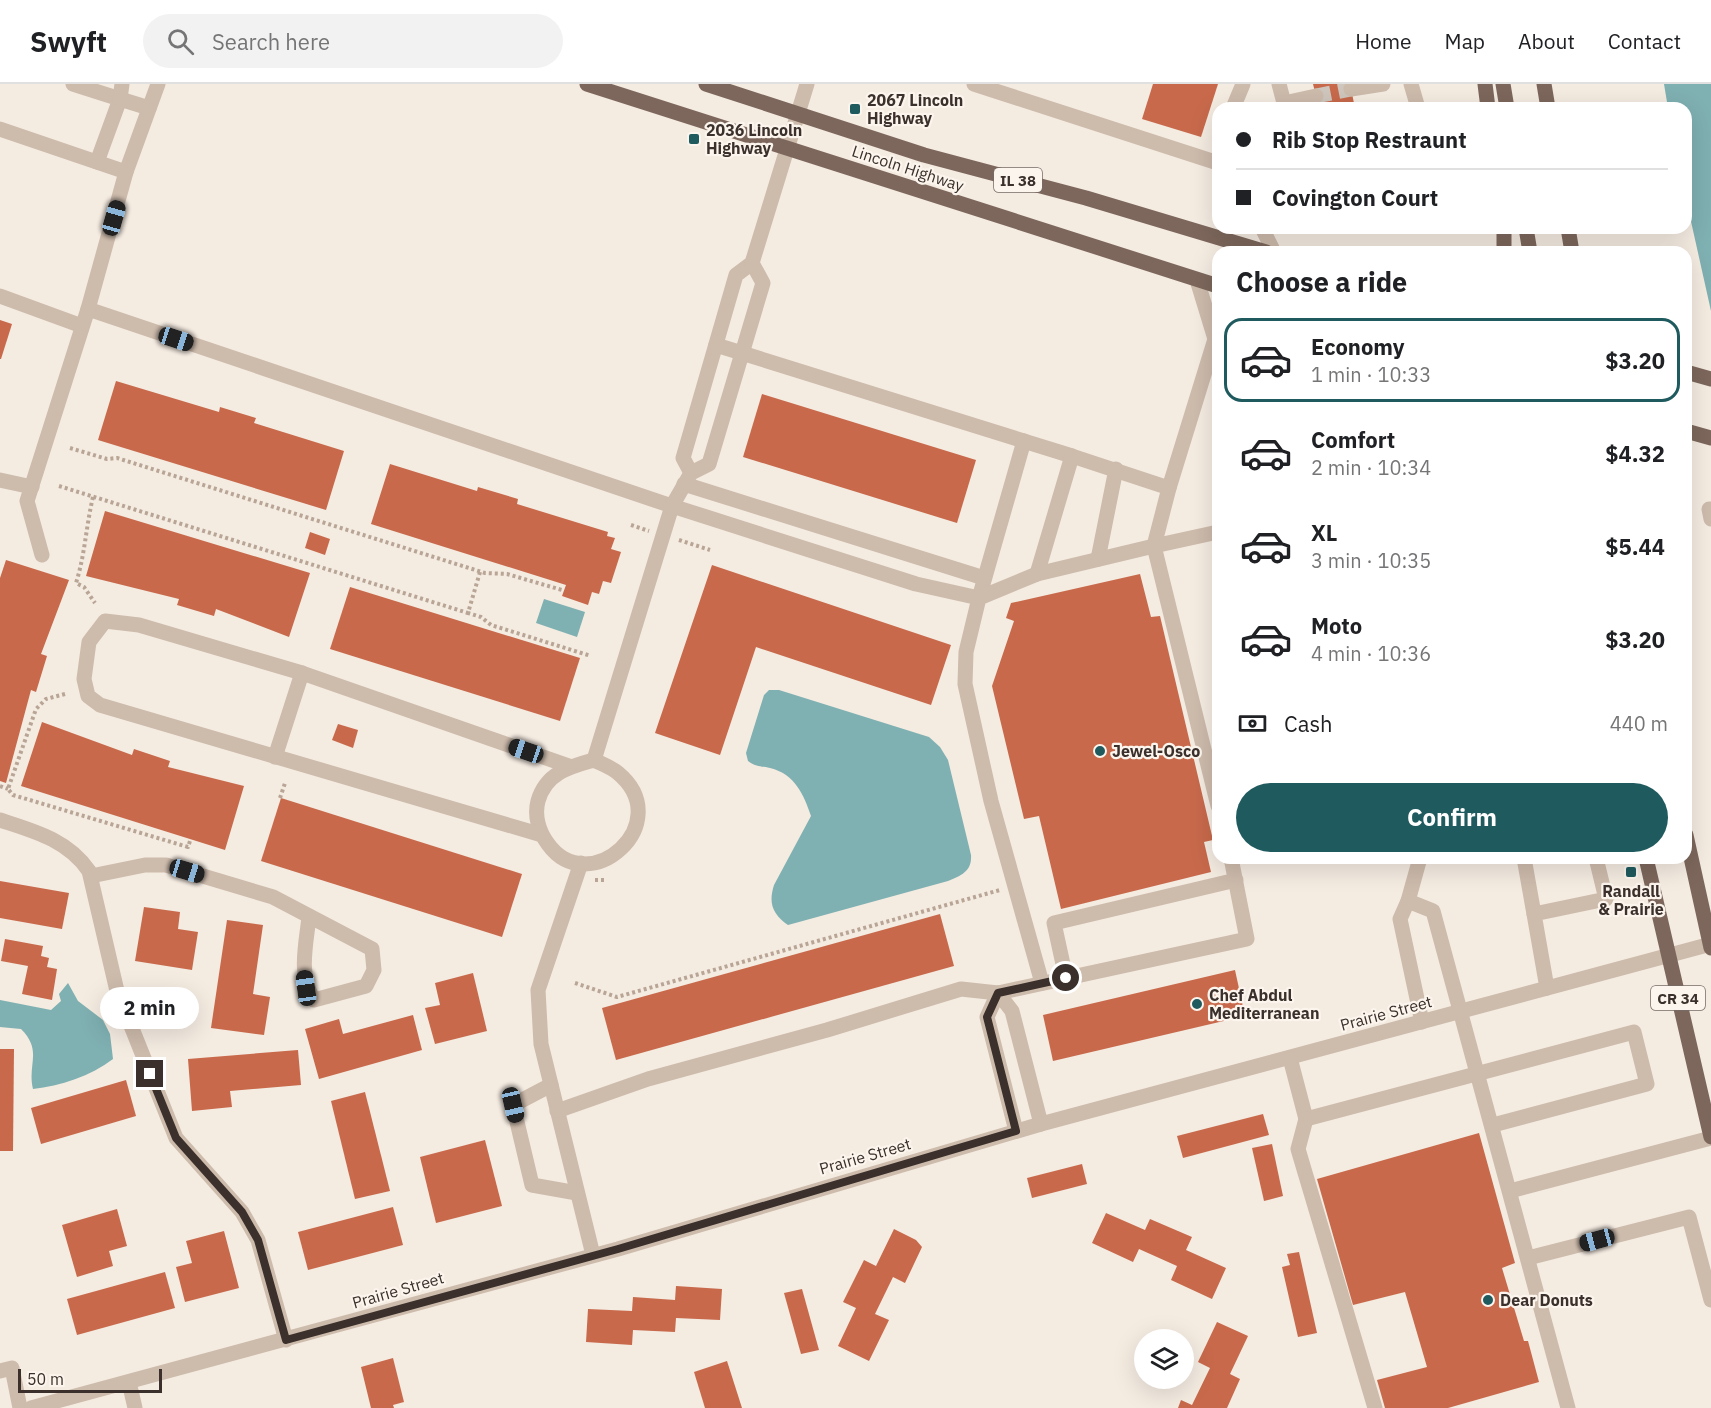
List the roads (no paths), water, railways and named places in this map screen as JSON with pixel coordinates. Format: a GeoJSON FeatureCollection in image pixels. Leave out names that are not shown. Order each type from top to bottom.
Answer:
{"type":"FeatureCollection","features":[{"type":"Feature","properties":{"kind":"main road","name":"Lincoln Highway"},"geometry":{"type":"LineString","coordinates":[[587,84],[1212,284]]}},
{"type":"Feature","properties":{"kind":"main road","name":"Lincoln Highway"},"geometry":{"type":"LineString","coordinates":[[706,84],[924,155],[1212,230]]}},
{"type":"Feature","properties":{"kind":"main road"},"geometry":{"type":"LineString","coordinates":[[1485,84],[1487,102]]}},
{"type":"Feature","properties":{"kind":"main road"},"geometry":{"type":"LineString","coordinates":[[1503,84],[1506,102]]}},
{"type":"Feature","properties":{"kind":"main road"},"geometry":{"type":"LineString","coordinates":[[1544,84],[1548,102]]}},
{"type":"Feature","properties":{"kind":"main road"},"geometry":{"type":"LineString","coordinates":[[1549,102],[1550,84]]}},
{"type":"Feature","properties":{"kind":"main road","name":"Lincoln Highway"},"geometry":{"type":"LineString","coordinates":[[1222,234],[1251,246]]}},
{"type":"Feature","properties":{"kind":"main road"},"geometry":{"type":"LineString","coordinates":[[1692,374],[1711,379]]}},
{"type":"Feature","properties":{"kind":"main road"},"geometry":{"type":"LineString","coordinates":[[1692,433],[1707,437]]}},
{"type":"Feature","properties":{"kind":"main road"},"geometry":{"type":"LineString","coordinates":[[1692,441],[1707,437]]}},
{"type":"Feature","properties":{"kind":"main road"},"geometry":{"type":"LineString","coordinates":[[1692,861],[1711,945]]}},
{"type":"Feature","properties":{"kind":"main road","name":"CR 34"},"geometry":{"type":"LineString","coordinates":[[1647,864],[1711,1137]]}},
{"type":"Feature","properties":{"kind":"street"},"geometry":{"type":"LineString","coordinates":[[73,84],[121,91],[149,108]]}},
{"type":"Feature","properties":{"kind":"street"},"geometry":{"type":"LineString","coordinates":[[42,555],[27,501],[88,309],[126,172],[158,84]]}},
{"type":"Feature","properties":{"kind":"street"},"geometry":{"type":"LineString","coordinates":[[687,479],[683,458],[736,275],[752,263],[807,84]]}},
{"type":"Feature","properties":{"kind":"street"},"geometry":{"type":"LineString","coordinates":[[974,84],[1212,157]]}},
{"type":"Feature","properties":{"kind":"street"},"geometry":{"type":"LineString","coordinates":[[1236,102],[1243,84]]}},
{"type":"Feature","properties":{"kind":"street"},"geometry":{"type":"LineString","coordinates":[[1279,84],[1282,102]]}},
{"type":"Feature","properties":{"kind":"street"},"geometry":{"type":"LineString","coordinates":[[1351,89],[1383,84]]}},
{"type":"Feature","properties":{"kind":"street"},"geometry":{"type":"LineString","coordinates":[[1411,84],[1416,102]]}},
{"type":"Feature","properties":{"kind":"street"},"geometry":{"type":"LineString","coordinates":[[97,162],[121,91]]}},
{"type":"Feature","properties":{"kind":"street"},"geometry":{"type":"LineString","coordinates":[[1296,102],[1316,96]]}},
{"type":"Feature","properties":{"kind":"street"},"geometry":{"type":"LineString","coordinates":[[0,129],[126,172]]}},
{"type":"Feature","properties":{"kind":"street"},"geometry":{"type":"LineString","coordinates":[[594,760],[672,506],[687,479],[709,464],[763,283],[752,263]]}},
{"type":"Feature","properties":{"kind":"street"},"geometry":{"type":"LineString","coordinates":[[1197,280],[1212,325]]}},
{"type":"Feature","properties":{"kind":"street"},"geometry":{"type":"LineString","coordinates":[[0,296],[82,326]]}},
{"type":"Feature","properties":{"kind":"street"},"geometry":{"type":"LineString","coordinates":[[88,309],[672,506],[916,584],[979,598],[1036,574],[1212,533]]}},
{"type":"Feature","properties":{"kind":"street"},"geometry":{"type":"LineString","coordinates":[[716,345],[1116,469],[1169,488]]}},
{"type":"Feature","properties":{"kind":"street"},"geometry":{"type":"LineString","coordinates":[[1212,370],[1169,488],[1154,546],[1212,782]]}},
{"type":"Feature","properties":{"kind":"street"},"geometry":{"type":"LineString","coordinates":[[1024,441],[979,598],[966,652],[965,684],[991,801],[1042,983]]}},
{"type":"Feature","properties":{"kind":"street"},"geometry":{"type":"LineString","coordinates":[[1036,574],[1072,456]]}},
{"type":"Feature","properties":{"kind":"street"},"geometry":{"type":"LineString","coordinates":[[1098,559],[1116,469]]}},
{"type":"Feature","properties":{"kind":"street"},"geometry":{"type":"LineString","coordinates":[[687,479],[984,578]]}},
{"type":"Feature","properties":{"kind":"street"},"geometry":{"type":"LineString","coordinates":[[0,480],[32,487]]}},
{"type":"Feature","properties":{"kind":"street"},"geometry":{"type":"LineString","coordinates":[[1711,509],[1709,508],[1711,519]]}},
{"type":"Feature","properties":{"kind":"street"},"geometry":{"type":"LineString","coordinates":[[542,835],[100,705],[88,696],[84,679],[89,642],[105,621],[139,625],[302,673],[569,766]]}},
{"type":"Feature","properties":{"kind":"street"},"geometry":{"type":"LineString","coordinates":[[275,757],[302,673]]}},
{"type":"Feature","properties":{"kind":"street"},"geometry":{"type":"LineString","coordinates":[[594,760],[617,771],[628,783],[636,798],[638,815],[630,838],[613,856],[598,862],[581,863],[565,858],[551,849],[542,835],[537,819],[538,802],[544,787],[554,774],[569,766],[594,760]]}},
{"type":"Feature","properties":{"kind":"street"},"geometry":{"type":"LineString","coordinates":[[0,820],[48,836],[66,846],[80,857],[91,876],[117,992],[176,1138],[242,1212],[258,1240],[286,1340]]}},
{"type":"Feature","properties":{"kind":"street"},"geometry":{"type":"LineString","coordinates":[[581,863],[538,990],[541,1044],[592,1256]]}},
{"type":"Feature","properties":{"kind":"street"},"geometry":{"type":"LineString","coordinates":[[557,1111],[648,1079],[827,1030],[961,989],[998,993],[1247,939],[1232,864]]}},
{"type":"Feature","properties":{"kind":"street"},"geometry":{"type":"LineString","coordinates":[[1418,864],[1408,902],[1400,919],[1422,1022]]}},
{"type":"Feature","properties":{"kind":"street"},"geometry":{"type":"LineString","coordinates":[[1525,864],[1547,988]]}},
{"type":"Feature","properties":{"kind":"street"},"geometry":{"type":"LineString","coordinates":[[1534,914],[1606,899],[1597,864]]}},
{"type":"Feature","properties":{"kind":"street"},"geometry":{"type":"LineString","coordinates":[[91,876],[145,865],[166,865],[273,897],[372,949],[374,970],[366,986],[314,1000],[306,988],[304,971],[309,917]]}},
{"type":"Feature","properties":{"kind":"street"},"geometry":{"type":"LineString","coordinates":[[1066,978],[1053,923],[1236,880]]}},
{"type":"Feature","properties":{"kind":"street"},"geometry":{"type":"LineString","coordinates":[[1408,902],[1433,911],[1479,1073],[1568,1408]]}},
{"type":"Feature","properties":{"kind":"street","name":"Prairie Street"},"geometry":{"type":"LineString","coordinates":[[31,1408],[592,1256],[1041,1124],[1711,945]]}},
{"type":"Feature","properties":{"kind":"street"},"geometry":{"type":"LineString","coordinates":[[998,993],[1012,1011],[1041,1124]]}},
{"type":"Feature","properties":{"kind":"street"},"geometry":{"type":"LineString","coordinates":[[998,993],[987,1017],[1016,1131]]}},
{"type":"Feature","properties":{"kind":"street"},"geometry":{"type":"LineString","coordinates":[[1306,1119],[1634,1032],[1647,1084],[1493,1125]]}},
{"type":"Feature","properties":{"kind":"street"},"geometry":{"type":"LineString","coordinates":[[1290,1058],[1306,1119],[1298,1149],[1375,1408]]}},
{"type":"Feature","properties":{"kind":"street"},"geometry":{"type":"LineString","coordinates":[[551,1085],[513,1105],[529,1174],[532,1185],[577,1193]]}},
{"type":"Feature","properties":{"kind":"street"},"geometry":{"type":"LineString","coordinates":[[1510,1191],[1711,1137]]}},
{"type":"Feature","properties":{"kind":"street"},"geometry":{"type":"LineString","coordinates":[[1528,1258],[1689,1217],[1711,1300]]}},
{"type":"Feature","properties":{"kind":"street"},"geometry":{"type":"LineString","coordinates":[[0,1371],[12,1368],[20,1408]]}},
{"type":"Feature","properties":{"kind":"street"},"geometry":{"type":"LineString","coordinates":[[129,1382],[135,1408]]}},
{"type":"Feature","properties":{"kind":"water"},"geometry":{"type":"Polygon","coordinates":[[[1664,84],[1711,84],[1711,311],[1692,226],[1692,102],[1667,102],[1664,84]]]}},
{"type":"Feature","properties":{"kind":"water"},"geometry":{"type":"Polygon","coordinates":[[[544,599],[585,612],[577,637],[536,623],[544,599]]]}},
{"type":"Feature","properties":{"kind":"water"},"geometry":{"type":"Polygon","coordinates":[[[769,690],[779,690],[929,737],[940,747],[948,760],[971,855],[968,869],[948,881],[788,925],[783,921],[773,908],[774,885],[811,816],[802,793],[792,780],[779,771],[748,761],[746,753],[764,695],[769,690]]]}},
{"type":"Feature","properties":{"kind":"water"},"geometry":{"type":"Polygon","coordinates":[[[68,983],[78,1001],[103,1020],[110,1034],[113,1059],[75,1079],[33,1089],[31,1044],[21,1029],[0,1027],[0,1000],[51,1010],[61,1001],[59,994],[68,983]]]}},
{"type":"Feature","properties":{"kind":"tunnel"},"geometry":{"type":"LineString","coordinates":[[1316,96],[1351,89]]}},
{"type":"Feature","properties":{"kind":"place","name":"2067 Lincoln Highway"},"geometry":{"type":"Point","coordinates":[855,109]}},
{"type":"Feature","properties":{"kind":"place","name":"2036 Lincoln Highway"},"geometry":{"type":"Point","coordinates":[694,139]}},
{"type":"Feature","properties":{"kind":"place","name":"Jewel-Osco"},"geometry":{"type":"Point","coordinates":[1100,751]}},
{"type":"Feature","properties":{"kind":"place","name":"Randall & Prairie"},"geometry":{"type":"Point","coordinates":[1631,872]}},
{"type":"Feature","properties":{"kind":"place","name":"Chef Abdul Mediterranean"},"geometry":{"type":"Point","coordinates":[1197,1004]}},
{"type":"Feature","properties":{"kind":"place","name":"Dear Donuts"},"geometry":{"type":"Point","coordinates":[1488,1300]}}]}
